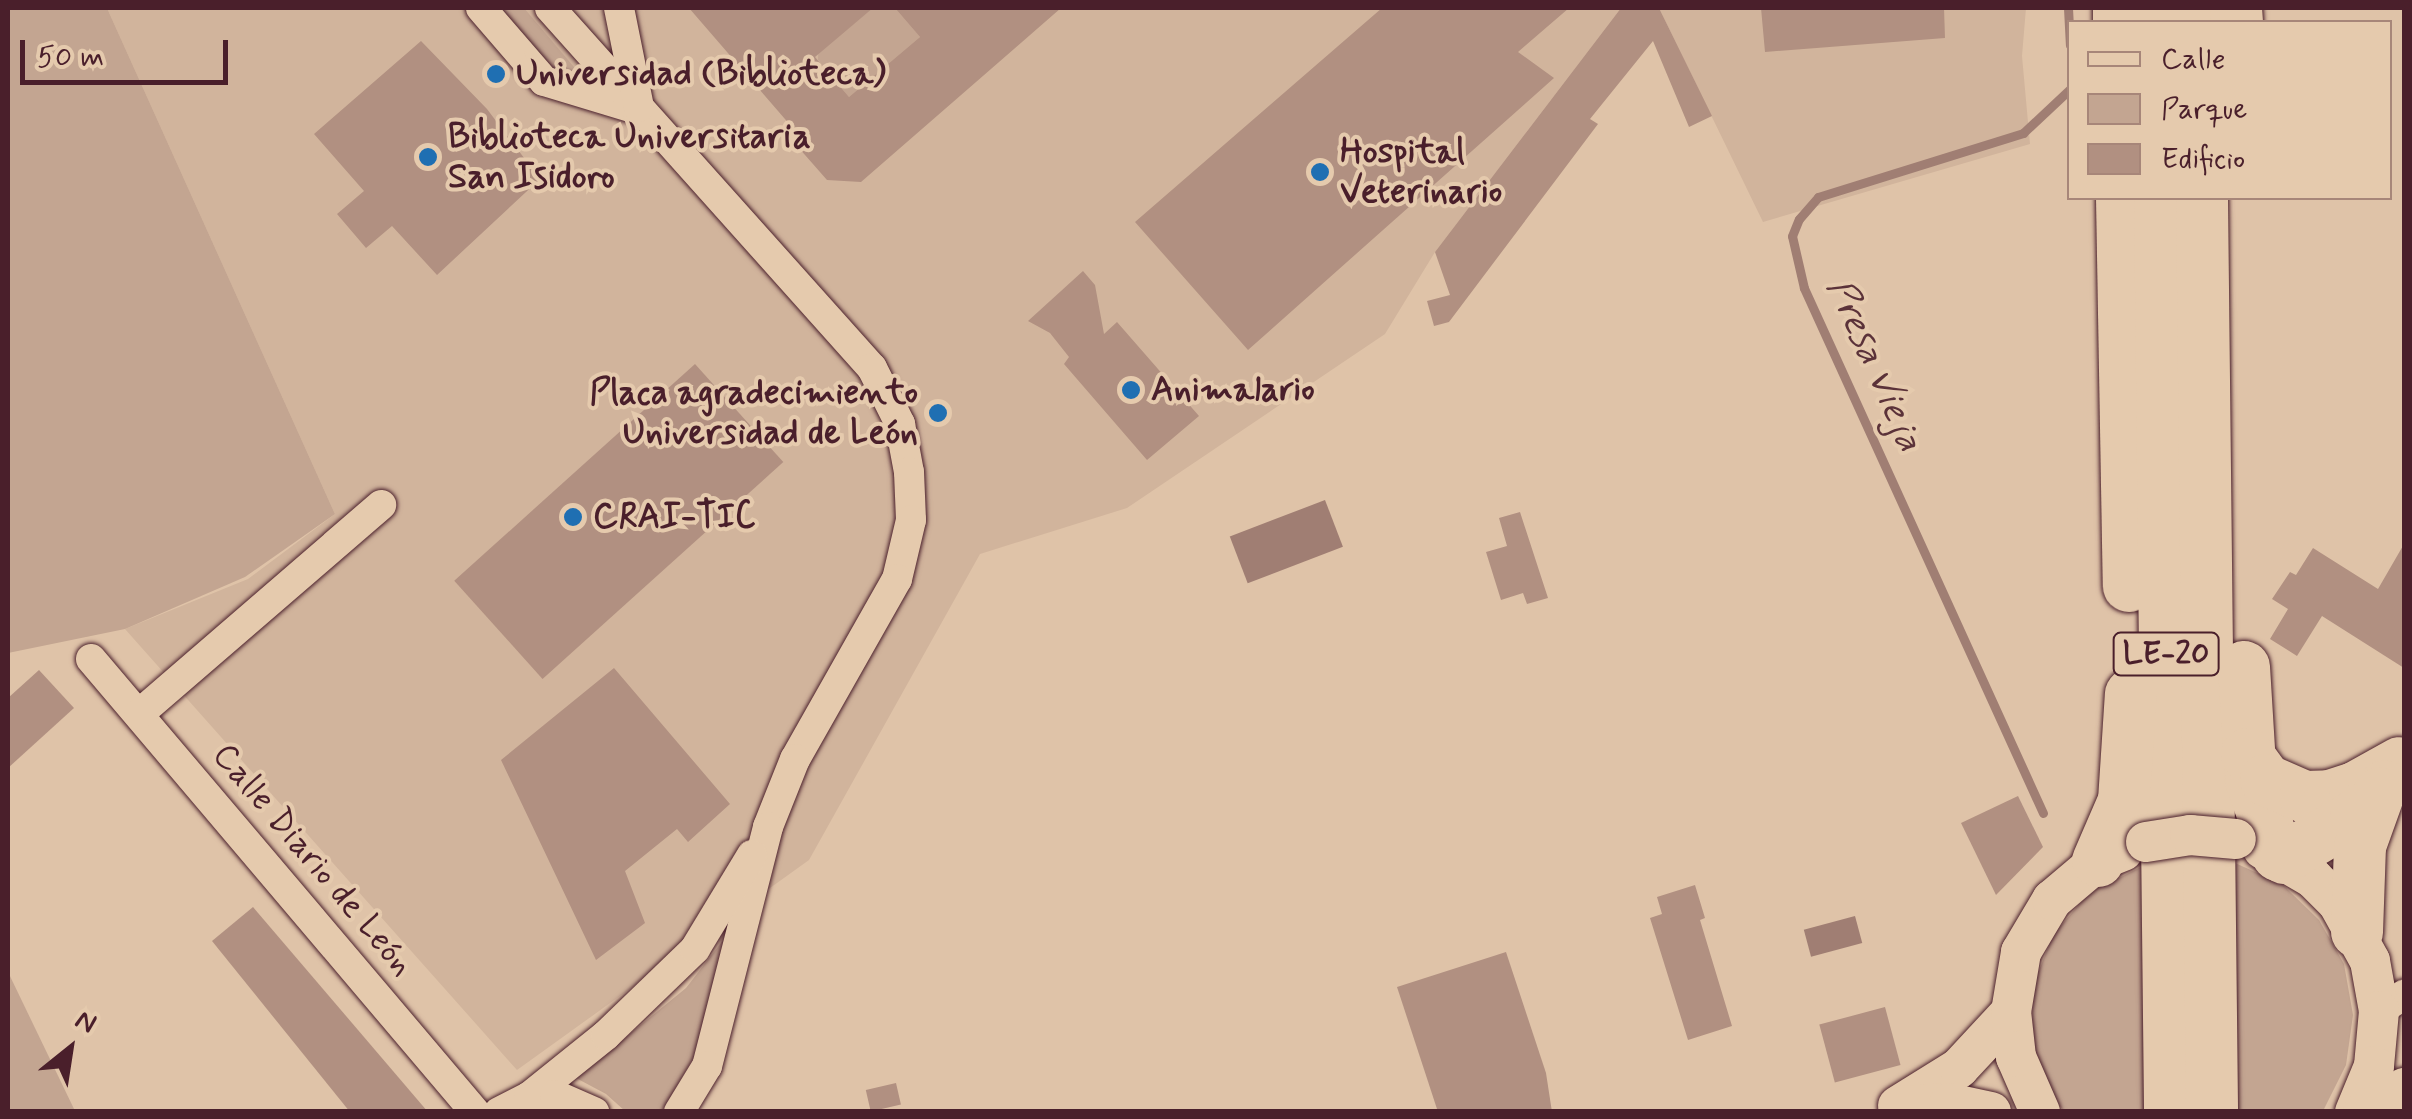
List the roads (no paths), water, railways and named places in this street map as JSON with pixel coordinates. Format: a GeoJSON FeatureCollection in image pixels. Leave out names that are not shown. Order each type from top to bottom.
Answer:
{"type":"FeatureCollection","features":[{"type":"Feature","properties":{"kind":"highway"},"geometry":{"type":"LineString","coordinates":[[2098,861],[2124,801],[2132,722],[2122,200]]}},
{"type":"Feature","properties":{"kind":"highway","name":"LE-20"},"geometry":{"type":"LineString","coordinates":[[2160,200],[2170,1112]]}},
{"type":"Feature","properties":{"kind":"highway","name":"LE-20"},"geometry":{"type":"LineString","coordinates":[[2202,200],[2212,1112]]}},
{"type":"Feature","properties":{"kind":"highway"},"geometry":{"type":"LineString","coordinates":[[2239,200],[2246,754],[2266,851],[2356,815],[2395,770]]}},
{"type":"Feature","properties":{"kind":"highway"},"geometry":{"type":"LineString","coordinates":[[2246,754],[2266,780],[2305,797],[2330,796],[2395,770]]}},
{"type":"Feature","properties":{"kind":"highway"},"geometry":{"type":"LineString","coordinates":[[2357,932],[2360,846],[2395,770]]}},
{"type":"Feature","properties":{"kind":"street"},"geometry":{"type":"LineString","coordinates":[[481,8],[544,81],[640,110]]}},
{"type":"Feature","properties":{"kind":"street"},"geometry":{"type":"LineString","coordinates":[[550,8],[872,368],[900,424],[909,472],[911,520],[897,579],[795,760],[768,827],[707,1066],[679,1112]]}},
{"type":"Feature","properties":{"kind":"street"},"geometry":{"type":"LineString","coordinates":[[619,8],[640,110]]}},
{"type":"Feature","properties":{"kind":"street"},"geometry":{"type":"LineString","coordinates":[[139,714],[381,506]]}},
{"type":"Feature","properties":{"kind":"street","name":"Calle Diario de León"},"geometry":{"type":"LineString","coordinates":[[91,659],[475,1112]]}},
{"type":"Feature","properties":{"kind":"street"},"geometry":{"type":"LineString","coordinates":[[499,1112],[530,1096],[606,1035],[695,949],[768,827]]}},
{"type":"Feature","properties":{"kind":"street"},"geometry":{"type":"LineString","coordinates":[[2040,1112],[2016,1057],[2011,1012],[2021,952],[2052,900],[2098,861],[2146,842],[2190,835],[2266,851],[2338,903],[2357,932],[2393,1000],[2374,1066],[2355,1112]]}},
{"type":"Feature","properties":{"kind":"street"},"geometry":{"type":"LineString","coordinates":[[1887,1109],[1959,1068],[2011,1012]]}},
{"type":"Feature","properties":{"kind":"street"},"geometry":{"type":"LineString","coordinates":[[2363,1112],[2404,1088]]}},
{"type":"Feature","properties":{"kind":"street"},"geometry":{"type":"LineString","coordinates":[[530,1096],[555,1095],[594,1112]]}},
{"type":"Feature","properties":{"kind":"street"},"geometry":{"type":"LineString","coordinates":[[1887,1109],[1949,1104],[1992,1112]]}},
{"type":"Feature","properties":{"kind":"waterway","name":"Presa Vieja"},"geometry":{"type":"LineString","coordinates":[[2068,8],[2069,20]]}},
{"type":"Feature","properties":{"kind":"waterway","name":"Presa Vieja"},"geometry":{"type":"LineString","coordinates":[[2043,813],[1804,288],[1792,236],[1799,219],[1818,197],[2023,133],[2067,92]]}},
{"type":"Feature","properties":{"kind":"place","name":"Universidad (Biblioteca)"},"geometry":{"type":"Point","coordinates":[496,74]}},
{"type":"Feature","properties":{"kind":"place","name":"Biblioteca Universitaria San Isidoro"},"geometry":{"type":"Point","coordinates":[428,157]}},
{"type":"Feature","properties":{"kind":"place","name":"Hospital Veterinario"},"geometry":{"type":"Point","coordinates":[1320,172]}},
{"type":"Feature","properties":{"kind":"place","name":"Animalario"},"geometry":{"type":"Point","coordinates":[1131,390]}},
{"type":"Feature","properties":{"kind":"place","name":"Placa agradecimiento Universidad de León"},"geometry":{"type":"Point","coordinates":[938,413]}},
{"type":"Feature","properties":{"kind":"place","name":"CRAI-TIC"},"geometry":{"type":"Point","coordinates":[573,517]}}]}
